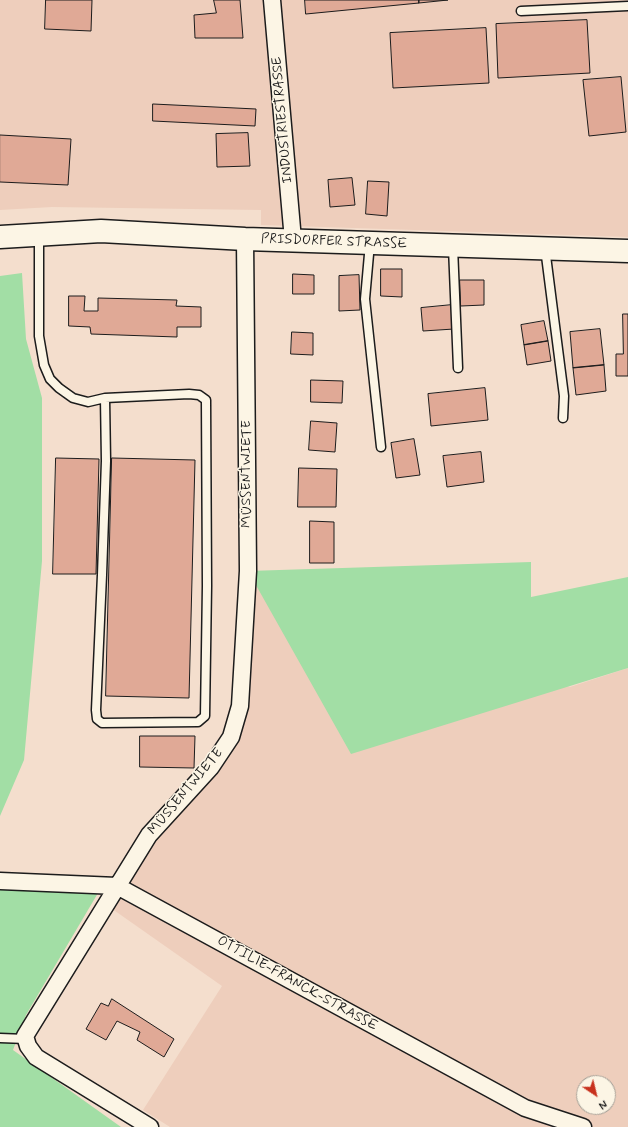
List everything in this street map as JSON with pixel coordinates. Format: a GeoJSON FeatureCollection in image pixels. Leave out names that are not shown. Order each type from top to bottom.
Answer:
{"type":"FeatureCollection","features":[{"type":"Feature","properties":{"kind":"main road","name":"PRISDORFER STRASSE"},"geometry":{"type":"LineString","coordinates":[[0,236],[101,231],[245,239],[628,251]]}},
{"type":"Feature","properties":{"kind":"main road","name":"PRISDORFER STRASSE"},"geometry":{"type":"LineString","coordinates":[[0,244],[39,234]]}},
{"type":"Feature","properties":{"kind":"street","name":"INDUSTRIESTRASSE"},"geometry":{"type":"LineString","coordinates":[[272,0],[293,240]]}},
{"type":"Feature","properties":{"kind":"street","name":"MÜSSENTWIETE"},"geometry":{"type":"LineString","coordinates":[[26,1039],[25,1036],[32,1021],[149,835],[211,767],[231,737],[240,706],[248,571],[245,239]]}},
{"type":"Feature","properties":{"kind":"street","name":"OTTILIE-FRANCK-STRASSE"},"geometry":{"type":"LineString","coordinates":[[0,881],[117,886],[525,1108],[583,1127]]}},
{"type":"Feature","properties":{"kind":"street"},"geometry":{"type":"LineString","coordinates":[[26,1039],[28,1046],[36,1057],[150,1127]]}},
{"type":"Feature","properties":{"kind":"lane"},"geometry":{"type":"LineString","coordinates":[[521,11],[628,6]]}},
{"type":"Feature","properties":{"kind":"lane"},"geometry":{"type":"LineString","coordinates":[[39,234],[39,336],[44,365],[50,378],[59,388],[72,398],[88,402],[105,398],[199,394],[206,400],[207,586],[205,716],[198,722],[102,723],[97,719],[96,710],[106,461],[105,398]]}},
{"type":"Feature","properties":{"kind":"lane"},"geometry":{"type":"LineString","coordinates":[[370,243],[365,300],[381,447]]}},
{"type":"Feature","properties":{"kind":"lane"},"geometry":{"type":"LineString","coordinates":[[453,245],[458,368]]}},
{"type":"Feature","properties":{"kind":"lane"},"geometry":{"type":"LineString","coordinates":[[544,248],[564,396],[563,418]]}},
{"type":"Feature","properties":{"kind":"lane"},"geometry":{"type":"LineString","coordinates":[[0,1038],[26,1039]]}},
{"type":"Feature","properties":{"kind":"shaded area"},"geometry":{"type":"Polygon","coordinates":[[[0,0],[628,0],[628,237],[261,225],[261,210],[52,207],[0,210],[0,0]]]}},
{"type":"Feature","properties":{"kind":"shaded area"},"geometry":{"type":"Polygon","coordinates":[[[248,571],[570,687],[628,668],[628,1127],[170,1127],[143,1110],[222,986],[108,906],[220,746],[232,700],[248,571]]]}},
{"type":"Feature","properties":{"kind":"green space"},"geometry":{"type":"Polygon","coordinates":[[[22,273],[26,339],[42,398],[42,561],[24,760],[0,816],[0,276],[22,273]]]}},
{"type":"Feature","properties":{"kind":"green space"},"geometry":{"type":"Polygon","coordinates":[[[531,562],[531,597],[628,577],[628,668],[351,754],[248,571],[531,562]]]}},
{"type":"Feature","properties":{"kind":"green space"},"geometry":{"type":"Polygon","coordinates":[[[1,888],[98,893],[26,1015],[13,1050],[121,1127],[0,1127],[1,888]]]}},
{"type":"Feature","properties":{"kind":"building"},"geometry":{"type":"Polygon","coordinates":[[[46,0],[92,0],[91,31],[45,29],[46,0]]]}},
{"type":"Feature","properties":{"kind":"building"},"geometry":{"type":"Polygon","coordinates":[[[214,0],[240,0],[243,38],[195,38],[194,15],[216,13],[214,0]]]}},
{"type":"Feature","properties":{"kind":"building"},"geometry":{"type":"Polygon","coordinates":[[[305,0],[419,0],[419,3],[306,14],[305,0]]]}},
{"type":"Feature","properties":{"kind":"building"},"geometry":{"type":"Polygon","coordinates":[[[419,0],[448,0],[419,3],[419,0]]]}},
{"type":"Feature","properties":{"kind":"building"},"geometry":{"type":"Polygon","coordinates":[[[587,20],[590,73],[498,78],[496,24],[587,20]]]}},
{"type":"Feature","properties":{"kind":"building"},"geometry":{"type":"Polygon","coordinates":[[[486,28],[489,83],[393,88],[390,33],[486,28]]]}},
{"type":"Feature","properties":{"kind":"building"},"geometry":{"type":"Polygon","coordinates":[[[621,77],[626,132],[589,136],[583,80],[621,77]]]}},
{"type":"Feature","properties":{"kind":"building"},"geometry":{"type":"Polygon","coordinates":[[[153,104],[256,109],[255,126],[153,121],[153,104]]]}},
{"type":"Feature","properties":{"kind":"building"},"geometry":{"type":"Polygon","coordinates":[[[248,133],[250,166],[217,167],[216,134],[248,133]]]}},
{"type":"Feature","properties":{"kind":"building"},"geometry":{"type":"Polygon","coordinates":[[[0,135],[71,139],[68,185],[0,182],[0,135]]]}},
{"type":"Feature","properties":{"kind":"building"},"geometry":{"type":"Polygon","coordinates":[[[352,178],[355,205],[330,207],[328,180],[352,178]]]}},
{"type":"Feature","properties":{"kind":"building"},"geometry":{"type":"Polygon","coordinates":[[[368,181],[389,182],[387,216],[366,214],[368,181]]]}},
{"type":"Feature","properties":{"kind":"building"},"geometry":{"type":"Polygon","coordinates":[[[381,269],[402,269],[402,297],[381,296],[381,269]]]}},
{"type":"Feature","properties":{"kind":"building"},"geometry":{"type":"Polygon","coordinates":[[[293,274],[314,275],[314,294],[293,294],[293,274]]]}},
{"type":"Feature","properties":{"kind":"building"},"geometry":{"type":"Polygon","coordinates":[[[359,275],[360,310],[339,311],[339,276],[359,275]]]}},
{"type":"Feature","properties":{"kind":"building"},"geometry":{"type":"Polygon","coordinates":[[[460,280],[484,280],[484,305],[461,306],[460,280]]]}},
{"type":"Feature","properties":{"kind":"building"},"geometry":{"type":"Polygon","coordinates":[[[69,296],[85,296],[84,311],[98,311],[98,298],[177,300],[176,306],[201,307],[201,327],[177,327],[177,337],[91,334],[90,327],[69,326],[69,296]]]}},
{"type":"Feature","properties":{"kind":"building"},"geometry":{"type":"Polygon","coordinates":[[[452,305],[454,329],[423,331],[421,308],[452,305]]]}},
{"type":"Feature","properties":{"kind":"building"},"geometry":{"type":"Polygon","coordinates":[[[623,314],[628,314],[628,376],[616,376],[616,354],[623,354],[623,314]]]}},
{"type":"Feature","properties":{"kind":"building"},"geometry":{"type":"Polygon","coordinates":[[[544,321],[548,341],[524,345],[521,325],[544,321]]]}},
{"type":"Feature","properties":{"kind":"building"},"geometry":{"type":"Polygon","coordinates":[[[600,329],[604,365],[573,368],[570,332],[600,329]]]}},
{"type":"Feature","properties":{"kind":"building"},"geometry":{"type":"Polygon","coordinates":[[[292,332],[313,333],[313,355],[291,354],[292,332]]]}},
{"type":"Feature","properties":{"kind":"building"},"geometry":{"type":"Polygon","coordinates":[[[548,341],[551,361],[527,365],[524,345],[548,341]]]}},
{"type":"Feature","properties":{"kind":"building"},"geometry":{"type":"Polygon","coordinates":[[[604,365],[606,391],[576,395],[573,368],[604,365]]]}},
{"type":"Feature","properties":{"kind":"building"},"geometry":{"type":"Polygon","coordinates":[[[311,380],[343,381],[342,403],[311,402],[311,380]]]}},
{"type":"Feature","properties":{"kind":"building"},"geometry":{"type":"Polygon","coordinates":[[[485,388],[488,420],[431,426],[428,394],[485,388]]]}},
{"type":"Feature","properties":{"kind":"building"},"geometry":{"type":"Polygon","coordinates":[[[311,421],[337,423],[335,452],[309,450],[311,421]]]}},
{"type":"Feature","properties":{"kind":"building"},"geometry":{"type":"Polygon","coordinates":[[[414,439],[420,475],[396,478],[391,443],[414,439]]]}},
{"type":"Feature","properties":{"kind":"building"},"geometry":{"type":"Polygon","coordinates":[[[481,452],[484,482],[447,487],[443,456],[481,452]]]}},
{"type":"Feature","properties":{"kind":"building"},"geometry":{"type":"Polygon","coordinates":[[[56,458],[99,459],[96,574],[53,574],[56,458]]]}},
{"type":"Feature","properties":{"kind":"building"},"geometry":{"type":"Polygon","coordinates":[[[112,458],[195,460],[189,698],[106,696],[112,458]]]}},
{"type":"Feature","properties":{"kind":"building"},"geometry":{"type":"Polygon","coordinates":[[[299,468],[337,469],[336,507],[298,507],[299,468]]]}},
{"type":"Feature","properties":{"kind":"building"},"geometry":{"type":"Polygon","coordinates":[[[310,521],[334,522],[334,563],[310,563],[310,521]]]}},
{"type":"Feature","properties":{"kind":"building"},"geometry":{"type":"Polygon","coordinates":[[[140,736],[195,736],[194,768],[140,767],[140,736]]]}},
{"type":"Feature","properties":{"kind":"building"},"geometry":{"type":"Polygon","coordinates":[[[112,999],[174,1039],[164,1057],[137,1040],[140,1032],[117,1021],[106,1040],[86,1029],[101,1003],[108,1006],[112,999]]]}}]}
